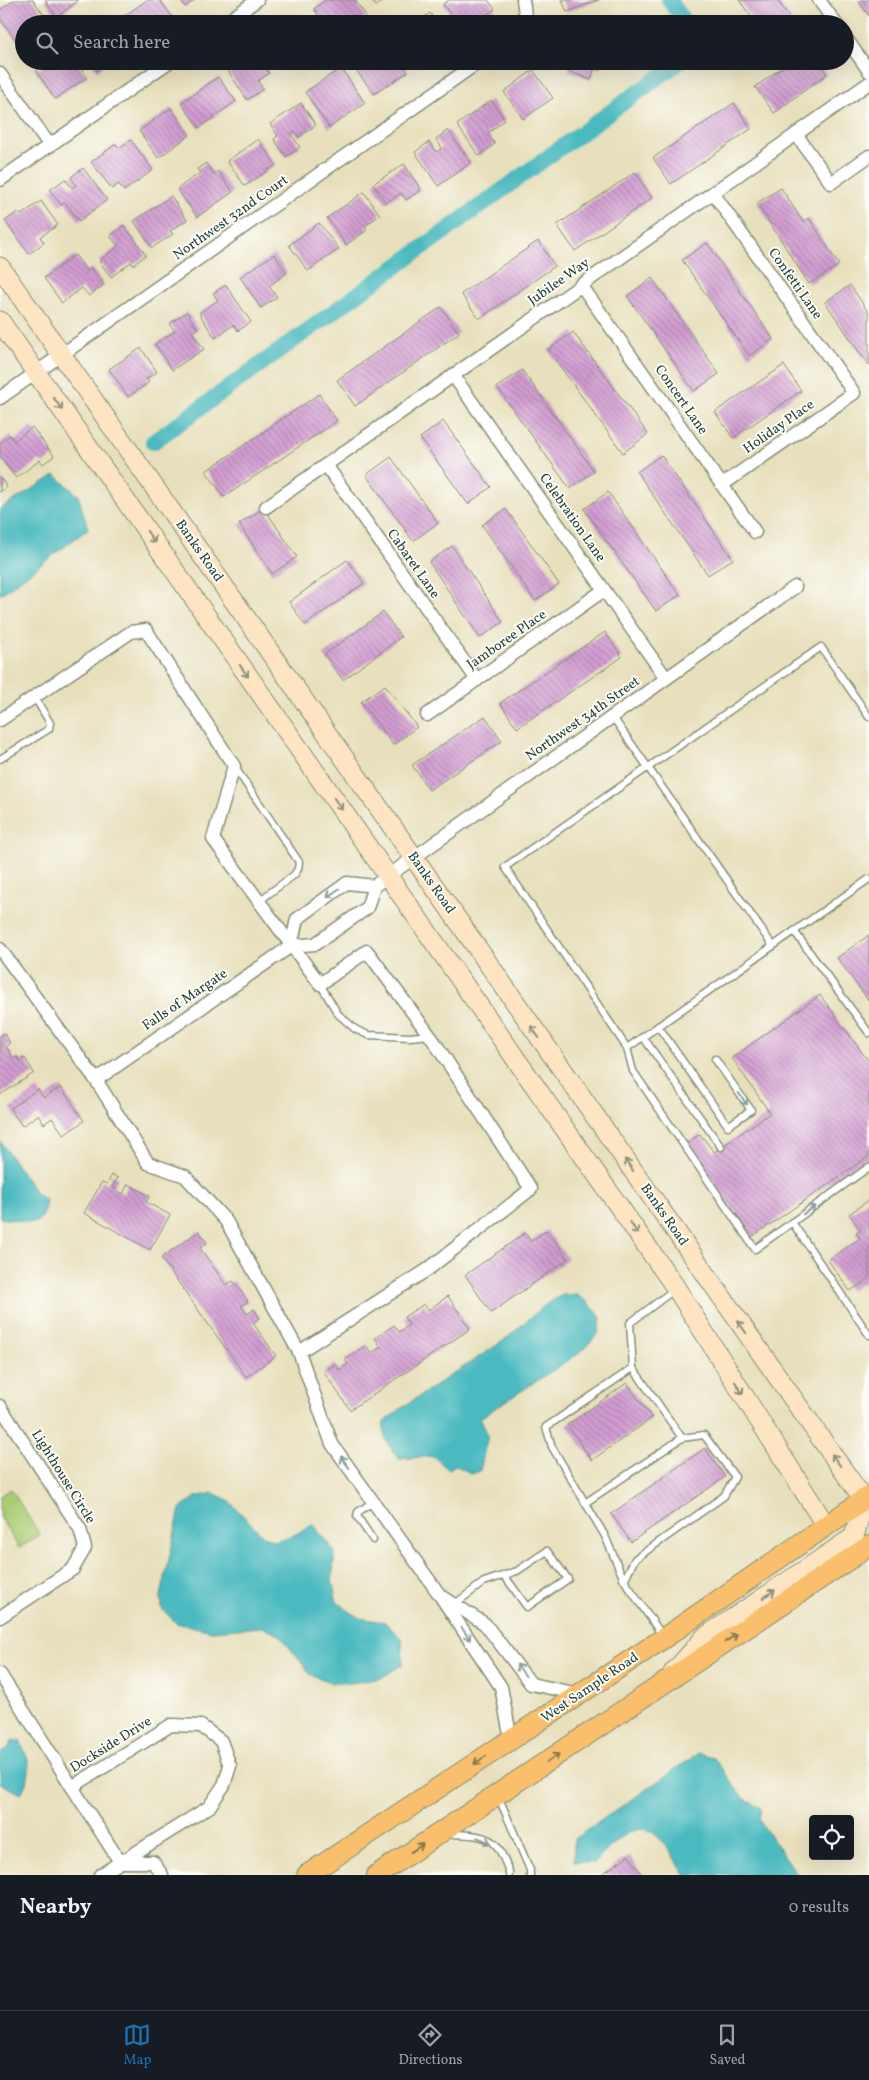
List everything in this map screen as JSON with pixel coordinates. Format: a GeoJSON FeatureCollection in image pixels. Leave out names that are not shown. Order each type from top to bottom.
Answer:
{"type":"FeatureCollection","features":[{"type":"Feature","properties":{"kind":"main road","name":"West Sample Road"},"geometry":{"type":"LineString","coordinates":[[307,1875],[664,1638],[866,1498]]}},
{"type":"Feature","properties":{"kind":"main road"},"geometry":{"type":"LineString","coordinates":[[376,1875],[869,1546]]}},
{"type":"Feature","properties":{"kind":"street"},"geometry":{"type":"LineString","coordinates":[[236,15],[257,0]]}},
{"type":"Feature","properties":{"kind":"street"},"geometry":{"type":"LineString","coordinates":[[523,0],[524,15]]}},
{"type":"Feature","properties":{"kind":"street"},"geometry":{"type":"LineString","coordinates":[[819,0],[830,15]]}},
{"type":"Feature","properties":{"kind":"street"},"geometry":{"type":"LineString","coordinates":[[854,50],[869,71]]}},
{"type":"Feature","properties":{"kind":"street"},"geometry":{"type":"LineString","coordinates":[[0,180],[157,70]]}},
{"type":"Feature","properties":{"kind":"street","name":"Northwest 32nd Court"},"geometry":{"type":"LineString","coordinates":[[0,398],[467,70]]}},
{"type":"Feature","properties":{"kind":"street"},"geometry":{"type":"LineString","coordinates":[[0,74],[50,146]]}},
{"type":"Feature","properties":{"kind":"street","name":"Jubilee Way"},"geometry":{"type":"LineString","coordinates":[[266,507],[869,83]]}},
{"type":"Feature","properties":{"kind":"street"},"geometry":{"type":"LineString","coordinates":[[796,134],[831,183],[869,156]]}},
{"type":"Feature","properties":{"kind":"street","name":"Confetti Lane"},"geometry":{"type":"LineString","coordinates":[[713,193],[854,393]]}},
{"type":"Feature","properties":{"kind":"street","name":"Banks Road"},"geometry":{"type":"LineString","coordinates":[[0,267],[866,1498]]}},
{"type":"Feature","properties":{"kind":"street","name":"Concert Lane"},"geometry":{"type":"LineString","coordinates":[[582,285],[755,532]]}},
{"type":"Feature","properties":{"kind":"street"},"geometry":{"type":"LineString","coordinates":[[0,321],[381,881],[676,1288],[826,1526]]}},
{"type":"Feature","properties":{"kind":"street","name":"Celebration Lane"},"geometry":{"type":"LineString","coordinates":[[453,375],[666,678]]}},
{"type":"Feature","properties":{"kind":"street","name":"Holiday Place"},"geometry":{"type":"LineString","coordinates":[[722,485],[854,393]]}},
{"type":"Feature","properties":{"kind":"street","name":"Cabaret Lane"},"geometry":{"type":"LineString","coordinates":[[326,465],[477,680]]}},
{"type":"Feature","properties":{"kind":"street","name":"Northwest 34th Street"},"geometry":{"type":"LineString","coordinates":[[381,881],[795,587]]}},
{"type":"Feature","properties":{"kind":"street","name":"Jamboree Place"},"geometry":{"type":"LineString","coordinates":[[427,715],[604,590]]}},
{"type":"Feature","properties":{"kind":"street"},"geometry":{"type":"LineString","coordinates":[[0,720],[131,632],[146,630],[234,766],[213,839],[320,984],[367,951],[429,1035],[531,1189],[427,1270],[299,1352]]}},
{"type":"Feature","properties":{"kind":"street"},"geometry":{"type":"LineString","coordinates":[[291,946],[297,919],[347,883],[381,881]]}},
{"type":"Feature","properties":{"kind":"street","name":"Falls of Margate"},"geometry":{"type":"LineString","coordinates":[[96,1080],[291,946],[315,944],[367,908],[381,881]]}},
{"type":"Feature","properties":{"kind":"street"},"geometry":{"type":"LineString","coordinates":[[0,949],[96,1080],[148,1163],[185,1176],[226,1221],[299,1352],[332,1444],[439,1594],[501,1687],[511,1740]]}},
{"type":"Feature","properties":{"kind":"street","name":"Lighthouse Circle"},"geometry":{"type":"LineString","coordinates":[[0,1406],[80,1529],[85,1548],[73,1569],[0,1617]]}},
{"type":"Feature","properties":{"kind":"street"},"geometry":{"type":"LineString","coordinates":[[666,1681],[705,1637],[854,1537],[866,1498]]}},
{"type":"Feature","properties":{"kind":"street"},"geometry":{"type":"LineString","coordinates":[[439,1594],[485,1624],[531,1684],[579,1694]]}},
{"type":"Feature","properties":{"kind":"street"},"geometry":{"type":"LineString","coordinates":[[0,1674],[120,1862]]}},
{"type":"Feature","properties":{"kind":"street","name":"Dockside Drive"},"geometry":{"type":"LineString","coordinates":[[72,1787],[171,1725],[201,1726],[221,1741],[230,1766],[224,1785],[208,1807],[100,1875]]}},
{"type":"Feature","properties":{"kind":"street"},"geometry":{"type":"LineString","coordinates":[[115,1875],[120,1862]]}},
{"type":"Feature","properties":{"kind":"street"},"geometry":{"type":"LineString","coordinates":[[120,1862],[153,1862],[162,1875]]}},
{"type":"Feature","properties":{"kind":"lane"},"geometry":{"type":"LineString","coordinates":[[869,717],[821,647],[505,866],[626,1048],[634,1071],[755,1249],[869,1167]]}},
{"type":"Feature","properties":{"kind":"lane"},"geometry":{"type":"LineString","coordinates":[[0,759],[49,729],[50,723],[34,696]]}},
{"type":"Feature","properties":{"kind":"lane"},"geometry":{"type":"LineString","coordinates":[[612,716],[649,766],[773,946]]}},
{"type":"Feature","properties":{"kind":"lane"},"geometry":{"type":"LineString","coordinates":[[234,766],[298,862],[298,869],[294,875],[259,901]]}},
{"type":"Feature","properties":{"kind":"lane"},"geometry":{"type":"LineString","coordinates":[[626,1048],[869,879]]}},
{"type":"Feature","properties":{"kind":"lane"},"geometry":{"type":"LineString","coordinates":[[794,931],[869,1033]]}},
{"type":"Feature","properties":{"kind":"lane"},"geometry":{"type":"LineString","coordinates":[[320,984],[338,1014],[355,1029],[368,1035],[410,1037],[429,1035]]}},
{"type":"Feature","properties":{"kind":"lane"},"geometry":{"type":"LineString","coordinates":[[658,1026],[728,1126],[751,1110],[715,1059]]}},
{"type":"Feature","properties":{"kind":"lane"},"geometry":{"type":"LineString","coordinates":[[643,1036],[721,1147]]}},
{"type":"Feature","properties":{"kind":"lane"},"geometry":{"type":"LineString","coordinates":[[792,1222],[869,1335]]}},
{"type":"Feature","properties":{"kind":"lane"},"geometry":{"type":"LineString","coordinates":[[676,1288],[630,1323],[633,1368],[682,1438]]}},
{"type":"Feature","properties":{"kind":"lane"},"geometry":{"type":"LineString","coordinates":[[633,1368],[546,1427],[552,1447],[605,1536],[624,1580],[664,1638]]}},
{"type":"Feature","properties":{"kind":"lane"},"geometry":{"type":"LineString","coordinates":[[585,1503],[682,1438],[704,1435],[735,1477],[724,1496],[635,1559],[624,1580]]}},
{"type":"Feature","properties":{"kind":"lane"},"geometry":{"type":"LineString","coordinates":[[373,1502],[358,1512],[357,1516],[373,1540]]}},
{"type":"Feature","properties":{"kind":"lane"},"geometry":{"type":"LineString","coordinates":[[455,1604],[484,1582],[504,1575],[516,1571],[547,1551],[568,1579],[527,1608],[504,1575]]}},
{"type":"Feature","properties":{"kind":"lane"},"geometry":{"type":"LineString","coordinates":[[498,1795],[530,1870],[530,1875]]}},
{"type":"Feature","properties":{"kind":"lane"},"geometry":{"type":"LineString","coordinates":[[440,1834],[472,1835],[488,1840],[496,1845],[509,1871],[509,1875]]}},
{"type":"Feature","properties":{"kind":"green space"},"geometry":{"type":"Polygon","coordinates":[[[11,1489],[40,1535],[19,1548],[0,1517],[0,1496],[11,1489]]]}},
{"type":"Feature","properties":{"kind":"water"},"geometry":{"type":"Polygon","coordinates":[[[55,475],[78,495],[88,529],[0,595],[0,509],[55,475]]]}},
{"type":"Feature","properties":{"kind":"water"},"geometry":{"type":"Polygon","coordinates":[[[0,1141],[37,1194],[46,1200],[43,1216],[35,1223],[0,1218],[0,1141]]]}},
{"type":"Feature","properties":{"kind":"water"},"geometry":{"type":"Polygon","coordinates":[[[575,1294],[587,1302],[601,1318],[598,1334],[581,1352],[480,1418],[488,1435],[480,1471],[472,1474],[455,1465],[449,1470],[433,1456],[399,1459],[385,1438],[384,1422],[403,1407],[503,1341],[549,1302],[563,1295],[575,1294]]]}},
{"type":"Feature","properties":{"kind":"water"},"geometry":{"type":"Polygon","coordinates":[[[213,1493],[228,1500],[263,1536],[275,1541],[296,1534],[313,1524],[335,1552],[332,1581],[337,1602],[359,1618],[385,1622],[402,1639],[403,1664],[381,1678],[351,1683],[332,1683],[310,1674],[280,1635],[262,1627],[212,1631],[176,1623],[162,1609],[161,1596],[180,1509],[196,1497],[213,1493]]]}},
{"type":"Feature","properties":{"kind":"water"},"geometry":{"type":"Polygon","coordinates":[[[13,1740],[20,1741],[29,1768],[21,1794],[0,1783],[0,1753],[7,1750],[13,1740]]]}},
{"type":"Feature","properties":{"kind":"water"},"geometry":{"type":"Polygon","coordinates":[[[699,1753],[714,1758],[744,1799],[761,1808],[759,1820],[798,1875],[686,1875],[658,1837],[650,1831],[641,1829],[624,1836],[595,1863],[574,1861],[574,1839],[699,1753]]]}},
{"type":"Feature","properties":{"kind":"building"},"geometry":{"type":"Polygon","coordinates":[[[14,0],[33,0],[44,15],[15,15],[15,39],[0,19],[0,10],[14,0]]]}},
{"type":"Feature","properties":{"kind":"building"},"geometry":{"type":"Polygon","coordinates":[[[45,0],[79,0],[60,15],[56,15],[45,0]]]}},
{"type":"Feature","properties":{"kind":"building"},"geometry":{"type":"Polygon","coordinates":[[[147,0],[160,0],[171,15],[125,15],[147,0]]]}},
{"type":"Feature","properties":{"kind":"building"},"geometry":{"type":"Polygon","coordinates":[[[180,0],[195,0],[185,7],[180,0]]]}},
{"type":"Feature","properties":{"kind":"building"},"geometry":{"type":"Polygon","coordinates":[[[325,0],[355,0],[365,15],[318,15],[314,9],[325,0]]]}},
{"type":"Feature","properties":{"kind":"building"},"geometry":{"type":"Polygon","coordinates":[[[371,0],[384,0],[376,6],[371,0]]]}},
{"type":"Feature","properties":{"kind":"building"},"geometry":{"type":"Polygon","coordinates":[[[449,0],[488,0],[495,9],[486,15],[451,15],[443,4],[449,0]]]}},
{"type":"Feature","properties":{"kind":"building"},"geometry":{"type":"Polygon","coordinates":[[[562,0],[599,0],[567,12],[562,0]]]}},
{"type":"Feature","properties":{"kind":"building"},"geometry":{"type":"Polygon","coordinates":[[[739,0],[777,0],[788,15],[750,15],[739,0]]]}},
{"type":"Feature","properties":{"kind":"building"},"geometry":{"type":"Polygon","coordinates":[[[861,0],[869,0],[869,16],[859,2],[861,0]]]}},
{"type":"Feature","properties":{"kind":"building"},"geometry":{"type":"Polygon","coordinates":[[[82,70],[87,77],[55,99],[36,71],[82,70]]]}},
{"type":"Feature","properties":{"kind":"building"},"geometry":{"type":"Polygon","coordinates":[[[227,70],[266,70],[269,73],[258,81],[263,89],[247,100],[227,70]]]}},
{"type":"Feature","properties":{"kind":"building"},"geometry":{"type":"Polygon","coordinates":[[[338,70],[342,70],[365,103],[329,128],[305,92],[338,70]]]}},
{"type":"Feature","properties":{"kind":"building"},"geometry":{"type":"Polygon","coordinates":[[[356,70],[407,70],[408,72],[374,94],[356,70]]]}},
{"type":"Feature","properties":{"kind":"building"},"geometry":{"type":"Polygon","coordinates":[[[533,70],[553,98],[523,119],[504,92],[533,70]]]}},
{"type":"Feature","properties":{"kind":"building"},"geometry":{"type":"Polygon","coordinates":[[[568,70],[594,70],[591,80],[568,70]]]}},
{"type":"Feature","properties":{"kind":"building"},"geometry":{"type":"Polygon","coordinates":[[[779,70],[824,70],[827,74],[774,113],[755,87],[779,70]]]}},
{"type":"Feature","properties":{"kind":"building"},"geometry":{"type":"Polygon","coordinates":[[[218,77],[236,101],[199,128],[181,103],[218,77]]]}},
{"type":"Feature","properties":{"kind":"building"},"geometry":{"type":"Polygon","coordinates":[[[491,100],[505,120],[487,134],[495,144],[479,156],[457,125],[491,100]]]}},
{"type":"Feature","properties":{"kind":"building"},"geometry":{"type":"Polygon","coordinates":[[[301,103],[316,125],[299,137],[295,131],[291,134],[300,147],[286,157],[274,139],[278,136],[270,124],[301,103]]]}},
{"type":"Feature","properties":{"kind":"building"},"geometry":{"type":"Polygon","coordinates":[[[734,103],[751,129],[671,184],[653,158],[734,103]]]}},
{"type":"Feature","properties":{"kind":"building"},"geometry":{"type":"Polygon","coordinates":[[[171,108],[190,135],[158,158],[139,131],[171,108]]]}},
{"type":"Feature","properties":{"kind":"building"},"geometry":{"type":"Polygon","coordinates":[[[448,130],[471,163],[438,186],[415,152],[429,142],[436,152],[442,148],[436,139],[448,130]]]}},
{"type":"Feature","properties":{"kind":"building"},"geometry":{"type":"Polygon","coordinates":[[[258,139],[276,165],[245,186],[227,161],[258,139]]]}},
{"type":"Feature","properties":{"kind":"building"},"geometry":{"type":"Polygon","coordinates":[[[131,140],[153,170],[124,191],[119,184],[112,189],[91,162],[116,144],[119,148],[131,140]]]}},
{"type":"Feature","properties":{"kind":"building"},"geometry":{"type":"Polygon","coordinates":[[[206,163],[214,174],[218,171],[233,192],[197,217],[177,189],[200,173],[197,169],[206,163]]]}},
{"type":"Feature","properties":{"kind":"building"},"geometry":{"type":"Polygon","coordinates":[[[404,164],[421,190],[406,200],[401,193],[386,203],[373,184],[404,164]]]}},
{"type":"Feature","properties":{"kind":"building"},"geometry":{"type":"Polygon","coordinates":[[[83,168],[107,200],[79,221],[65,202],[61,205],[50,190],[65,179],[72,188],[76,185],[71,177],[83,168]]]}},
{"type":"Feature","properties":{"kind":"building"},"geometry":{"type":"Polygon","coordinates":[[[635,172],[652,198],[575,251],[557,225],[635,172]]]}},
{"type":"Feature","properties":{"kind":"building"},"geometry":{"type":"Polygon","coordinates":[[[781,188],[803,222],[809,218],[839,265],[809,284],[757,203],[781,188]]]}},
{"type":"Feature","properties":{"kind":"building"},"geometry":{"type":"Polygon","coordinates":[[[364,192],[380,215],[365,226],[367,230],[346,245],[327,218],[364,192]]]}},
{"type":"Feature","properties":{"kind":"building"},"geometry":{"type":"Polygon","coordinates":[[[171,196],[187,220],[170,231],[173,234],[152,248],[134,221],[171,196]]]}},
{"type":"Feature","properties":{"kind":"building"},"geometry":{"type":"Polygon","coordinates":[[[41,201],[58,225],[40,237],[44,243],[29,254],[5,221],[18,212],[21,215],[41,201]]]}},
{"type":"Feature","properties":{"kind":"building"},"geometry":{"type":"Polygon","coordinates":[[[319,223],[339,249],[308,271],[289,245],[319,223]]]}},
{"type":"Feature","properties":{"kind":"building"},"geometry":{"type":"Polygon","coordinates":[[[124,225],[146,255],[133,265],[131,262],[111,277],[99,261],[118,246],[110,236],[124,225]]]}},
{"type":"Feature","properties":{"kind":"building"},"geometry":{"type":"Polygon","coordinates":[[[538,241],[555,266],[479,319],[461,294],[538,241]]]}},
{"type":"Feature","properties":{"kind":"building"},"geometry":{"type":"Polygon","coordinates":[[[707,243],[773,339],[749,356],[682,260],[707,243]]]}},
{"type":"Feature","properties":{"kind":"building"},"geometry":{"type":"Polygon","coordinates":[[[274,254],[287,273],[269,286],[277,297],[261,308],[240,277],[274,254]]]}},
{"type":"Feature","properties":{"kind":"building"},"geometry":{"type":"Polygon","coordinates":[[[75,255],[87,271],[91,268],[104,285],[89,296],[82,288],[62,303],[44,278],[75,255]]]}},
{"type":"Feature","properties":{"kind":"building"},"geometry":{"type":"Polygon","coordinates":[[[652,278],[719,374],[694,391],[627,296],[652,278]]]}},
{"type":"Feature","properties":{"kind":"building"},"geometry":{"type":"Polygon","coordinates":[[[226,285],[251,322],[238,331],[233,325],[215,338],[199,313],[218,300],[213,293],[226,285]]]}},
{"type":"Feature","properties":{"kind":"building"},"geometry":{"type":"Polygon","coordinates":[[[850,285],[869,313],[869,366],[825,302],[850,285]]]}},
{"type":"Feature","properties":{"kind":"building"},"geometry":{"type":"Polygon","coordinates":[[[441,307],[459,333],[355,406],[337,380],[441,307]]]}},
{"type":"Feature","properties":{"kind":"building"},"geometry":{"type":"Polygon","coordinates":[[[187,312],[198,329],[192,332],[204,349],[172,370],[155,344],[175,331],[169,324],[187,312]]]}},
{"type":"Feature","properties":{"kind":"building"},"geometry":{"type":"Polygon","coordinates":[[[573,332],[648,434],[623,453],[548,350],[573,332]]]}},
{"type":"Feature","properties":{"kind":"building"},"geometry":{"type":"Polygon","coordinates":[[[141,348],[157,372],[146,379],[149,382],[128,397],[109,369],[141,348]]]}},
{"type":"Feature","properties":{"kind":"building"},"geometry":{"type":"Polygon","coordinates":[[[784,365],[801,391],[733,438],[715,412],[784,365]]]}},
{"type":"Feature","properties":{"kind":"building"},"geometry":{"type":"Polygon","coordinates":[[[522,370],[594,471],[570,489],[497,387],[522,370]]]}},
{"type":"Feature","properties":{"kind":"building"},"geometry":{"type":"Polygon","coordinates":[[[319,394],[337,421],[224,497],[206,471],[319,394]]]}},
{"type":"Feature","properties":{"kind":"building"},"geometry":{"type":"Polygon","coordinates":[[[443,421],[491,487],[468,504],[420,438],[443,421]]]}},
{"type":"Feature","properties":{"kind":"building"},"geometry":{"type":"Polygon","coordinates":[[[32,427],[54,456],[43,464],[40,460],[16,478],[0,457],[0,443],[10,435],[14,441],[32,427]]]}},
{"type":"Feature","properties":{"kind":"building"},"geometry":{"type":"Polygon","coordinates":[[[661,455],[733,559],[708,575],[637,472],[661,455]]]}},
{"type":"Feature","properties":{"kind":"building"},"geometry":{"type":"Polygon","coordinates":[[[391,457],[438,523],[413,541],[366,475],[391,457]]]}},
{"type":"Feature","properties":{"kind":"building"},"geometry":{"type":"Polygon","coordinates":[[[0,477],[7,487],[0,492],[0,477]]]}},
{"type":"Feature","properties":{"kind":"building"},"geometry":{"type":"Polygon","coordinates":[[[608,492],[680,595],[656,611],[584,509],[608,492]]]}},
{"type":"Feature","properties":{"kind":"building"},"geometry":{"type":"Polygon","coordinates":[[[264,508],[297,557],[272,574],[239,524],[264,508]]]}},
{"type":"Feature","properties":{"kind":"building"},"geometry":{"type":"Polygon","coordinates":[[[506,509],[559,584],[535,601],[482,525],[506,509]]]}},
{"type":"Feature","properties":{"kind":"building"},"geometry":{"type":"Polygon","coordinates":[[[452,546],[503,622],[480,638],[429,562],[452,546]]]}},
{"type":"Feature","properties":{"kind":"building"},"geometry":{"type":"Polygon","coordinates":[[[347,560],[364,583],[305,625],[289,602],[347,560]]]}},
{"type":"Feature","properties":{"kind":"building"},"geometry":{"type":"Polygon","coordinates":[[[383,612],[401,637],[343,680],[324,655],[383,612]]]}},
{"type":"Feature","properties":{"kind":"building"},"geometry":{"type":"Polygon","coordinates":[[[605,632],[622,657],[517,728],[500,703],[605,632]]]}},
{"type":"Feature","properties":{"kind":"building"},"geometry":{"type":"Polygon","coordinates":[[[385,685],[417,727],[393,745],[361,702],[385,685]]]}},
{"type":"Feature","properties":{"kind":"building"},"geometry":{"type":"Polygon","coordinates":[[[485,716],[502,741],[429,790],[412,765],[485,716]]]}},
{"type":"Feature","properties":{"kind":"building"},"geometry":{"type":"Polygon","coordinates":[[[869,935],[869,1001],[837,958],[869,935]]]}},
{"type":"Feature","properties":{"kind":"building"},"geometry":{"type":"Polygon","coordinates":[[[820,995],[869,1062],[869,1156],[752,1237],[687,1143],[700,1134],[714,1152],[770,1113],[732,1058],[820,995]]]}},
{"type":"Feature","properties":{"kind":"building"},"geometry":{"type":"Polygon","coordinates":[[[4,1033],[10,1043],[6,1046],[14,1059],[18,1057],[20,1061],[25,1058],[34,1073],[0,1095],[0,1036],[4,1033]]]}},
{"type":"Feature","properties":{"kind":"building"},"geometry":{"type":"Polygon","coordinates":[[[61,1087],[84,1121],[64,1135],[52,1118],[44,1124],[38,1115],[22,1126],[10,1109],[38,1089],[44,1098],[61,1087]]]}},
{"type":"Feature","properties":{"kind":"building"},"geometry":{"type":"Polygon","coordinates":[[[112,1175],[118,1178],[112,1187],[123,1194],[128,1184],[150,1196],[146,1202],[170,1215],[150,1250],[84,1213],[102,1182],[107,1184],[112,1175]]]}},
{"type":"Feature","properties":{"kind":"building"},"geometry":{"type":"Polygon","coordinates":[[[869,1200],[869,1279],[850,1291],[828,1260],[860,1238],[856,1233],[861,1230],[849,1214],[869,1200]]]}},
{"type":"Feature","properties":{"kind":"building"},"geometry":{"type":"Polygon","coordinates":[[[547,1230],[568,1259],[491,1313],[465,1275],[525,1233],[531,1241],[547,1230]]]}},
{"type":"Feature","properties":{"kind":"building"},"geometry":{"type":"Polygon","coordinates":[[[199,1231],[207,1243],[200,1248],[226,1285],[233,1281],[248,1301],[241,1306],[247,1314],[254,1309],[260,1318],[253,1323],[276,1356],[246,1377],[161,1258],[199,1231]]]}},
{"type":"Feature","properties":{"kind":"building"},"geometry":{"type":"Polygon","coordinates":[[[448,1296],[470,1329],[350,1410],[324,1372],[335,1364],[339,1370],[348,1364],[345,1360],[366,1345],[371,1353],[381,1347],[375,1338],[394,1325],[399,1332],[409,1325],[404,1317],[424,1304],[428,1310],[448,1296]]]}},
{"type":"Feature","properties":{"kind":"building"},"geometry":{"type":"Polygon","coordinates":[[[627,1383],[652,1418],[592,1460],[567,1425],[627,1383]]]}},
{"type":"Feature","properties":{"kind":"building"},"geometry":{"type":"Polygon","coordinates":[[[705,1448],[725,1477],[631,1542],[611,1514],[705,1448]]]}},
{"type":"Feature","properties":{"kind":"building"},"geometry":{"type":"Polygon","coordinates":[[[629,1855],[642,1875],[601,1875],[629,1855]]]}},
{"type":"Feature","properties":{"kind":"waterway"},"geometry":{"type":"LineString","coordinates":[[669,0],[680,15]]}},
{"type":"Feature","properties":{"kind":"waterway"},"geometry":{"type":"LineString","coordinates":[[153,442],[669,70]]}}]}
